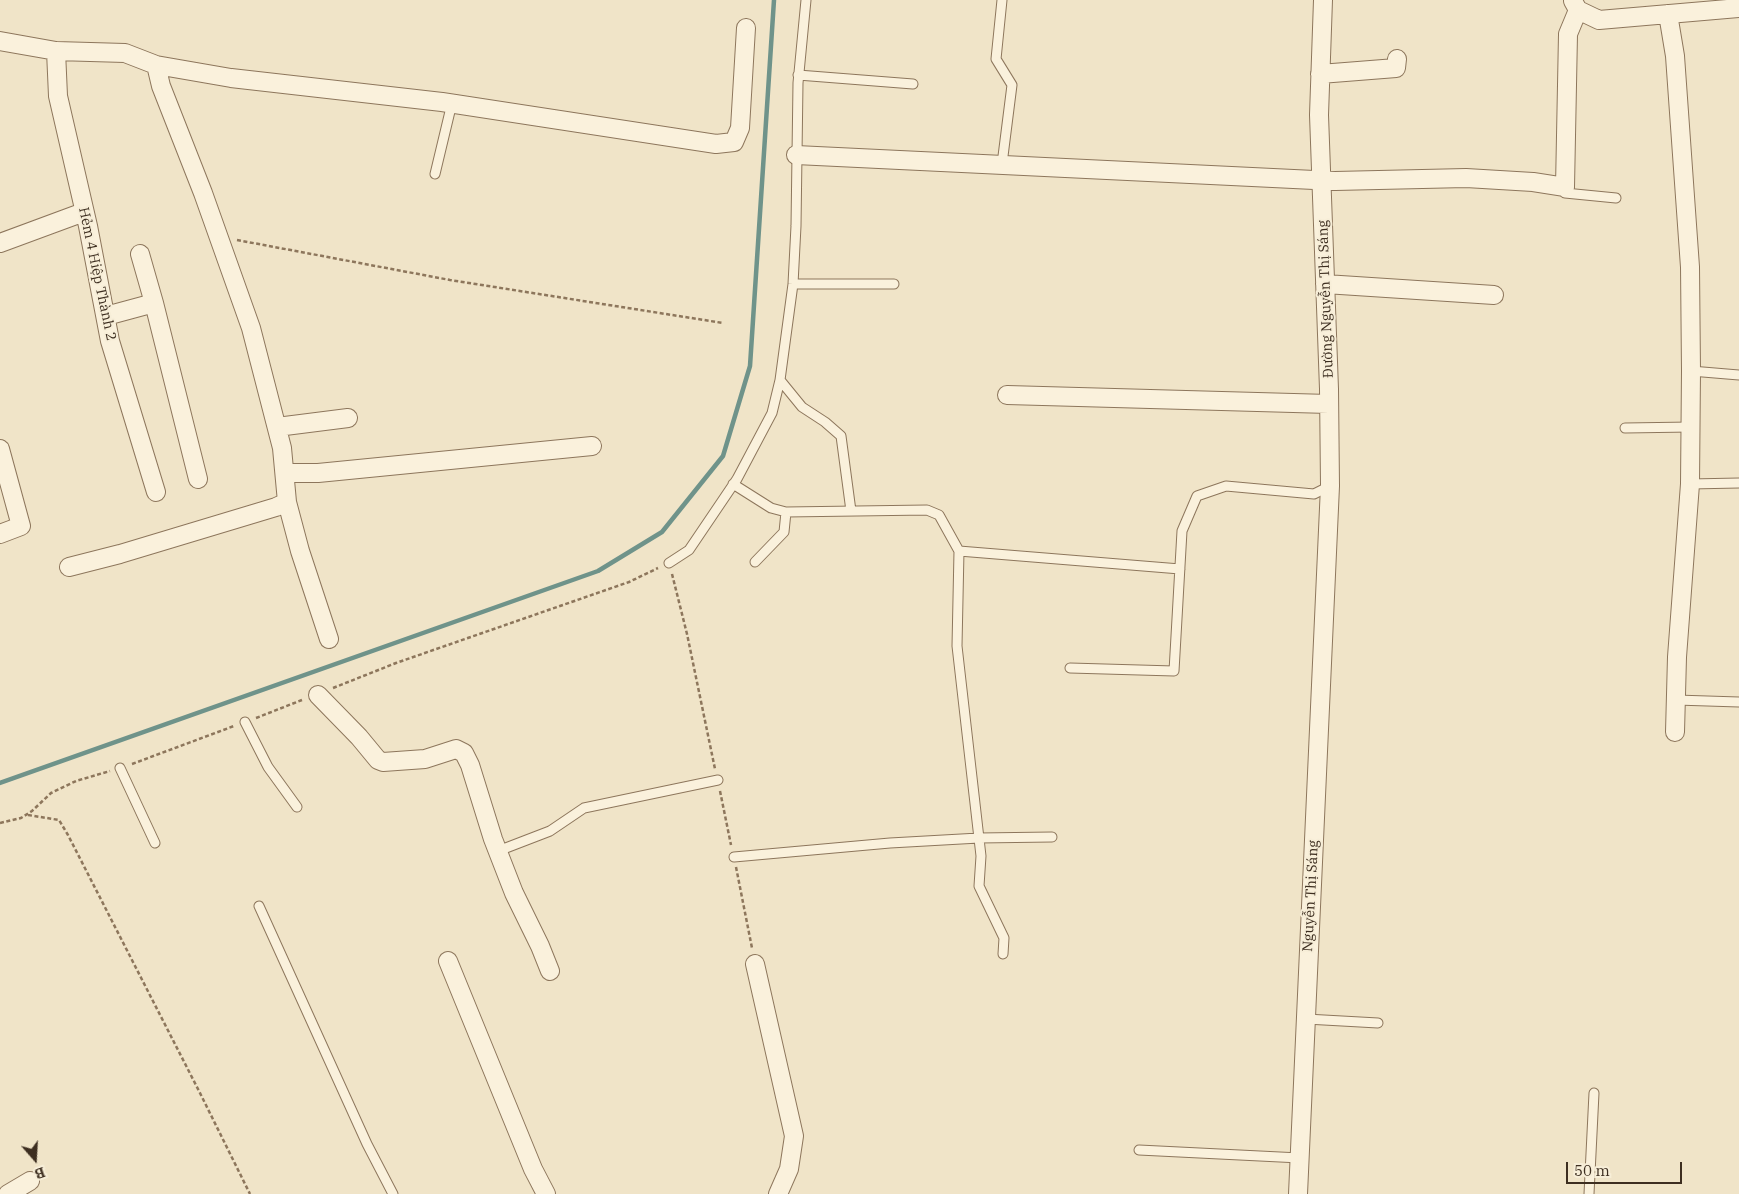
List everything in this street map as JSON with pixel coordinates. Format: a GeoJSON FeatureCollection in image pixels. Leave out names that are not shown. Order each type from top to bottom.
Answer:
{"type":"FeatureCollection","features":[{"type":"Feature","properties":{"kind":"street","name":"Đường Nguyễn Thị Sáng"},"geometry":{"type":"LineString","coordinates":[[1323,0],[1319,116],[1330,486],[1325,598]]}},
{"type":"Feature","properties":{"kind":"street"},"geometry":{"type":"LineString","coordinates":[[796,155],[1321,180],[1466,178],[1533,182],[1565,187],[1568,34],[1575,5],[1599,20],[1739,8]]}},
{"type":"Feature","properties":{"kind":"street"},"geometry":{"type":"LineString","coordinates":[[1668,14],[1675,56],[1689,258],[1691,371],[1690,484],[1677,657],[1675,732]]}},
{"type":"Feature","properties":{"kind":"street"},"geometry":{"type":"LineString","coordinates":[[0,41],[56,52],[125,53],[156,65],[231,78],[452,103],[716,144],[734,142],[740,128],[746,28]]}},
{"type":"Feature","properties":{"kind":"street","name":"Hẻm 4 Hiệp Thành 2"},"geometry":{"type":"LineString","coordinates":[[56,52],[58,96],[110,341],[156,492]]}},
{"type":"Feature","properties":{"kind":"street"},"geometry":{"type":"LineString","coordinates":[[1320,74],[1396,68],[1397,59]]}},
{"type":"Feature","properties":{"kind":"street"},"geometry":{"type":"LineString","coordinates":[[156,65],[161,86],[169,103],[251,328],[282,448],[287,502],[300,551],[329,639]]}},
{"type":"Feature","properties":{"kind":"street"},"geometry":{"type":"LineString","coordinates":[[0,243],[84,212]]}},
{"type":"Feature","properties":{"kind":"street"},"geometry":{"type":"LineString","coordinates":[[140,254],[198,479]]}},
{"type":"Feature","properties":{"kind":"street"},"geometry":{"type":"LineString","coordinates":[[1325,284],[1494,295]]}},
{"type":"Feature","properties":{"kind":"street"},"geometry":{"type":"LineString","coordinates":[[106,316],[154,303]]}},
{"type":"Feature","properties":{"kind":"street"},"geometry":{"type":"LineString","coordinates":[[1008,395],[1329,404]]}},
{"type":"Feature","properties":{"kind":"street"},"geometry":{"type":"LineString","coordinates":[[277,427],[348,418]]}},
{"type":"Feature","properties":{"kind":"street"},"geometry":{"type":"LineString","coordinates":[[284,473],[318,473],[592,446]]}},
{"type":"Feature","properties":{"kind":"street"},"geometry":{"type":"LineString","coordinates":[[0,449],[21,526],[0,534]]}},
{"type":"Feature","properties":{"kind":"street"},"geometry":{"type":"LineString","coordinates":[[69,567],[120,554],[276,507],[287,502]]}},
{"type":"Feature","properties":{"kind":"street","name":"Nguyễn Thị Sáng"},"geometry":{"type":"LineString","coordinates":[[1298,1194],[1325,598]]}},
{"type":"Feature","properties":{"kind":"street"},"geometry":{"type":"LineString","coordinates":[[318,694],[378,760],[383,762],[425,759],[456,750],[464,753],[470,765],[493,839],[514,893],[550,971]]}},
{"type":"Feature","properties":{"kind":"street"},"geometry":{"type":"LineString","coordinates":[[448,961],[533,1169],[546,1194]]}},
{"type":"Feature","properties":{"kind":"street"},"geometry":{"type":"LineString","coordinates":[[755,964],[794,1136],[789,1169],[778,1194]]}},
{"type":"Feature","properties":{"kind":"street"},"geometry":{"type":"LineString","coordinates":[[8,1194],[30,1181]]}},
{"type":"Feature","properties":{"kind":"lane"},"geometry":{"type":"LineString","coordinates":[[669,563],[689,550],[733,484],[772,413],[780,380],[793,284],[796,226],[798,75],[806,0]]}},
{"type":"Feature","properties":{"kind":"lane"},"geometry":{"type":"LineString","coordinates":[[1002,0],[996,59],[1012,85],[1002,164]]}},
{"type":"Feature","properties":{"kind":"lane"},"geometry":{"type":"LineString","coordinates":[[798,75],[913,84]]}},
{"type":"Feature","properties":{"kind":"lane"},"geometry":{"type":"LineString","coordinates":[[435,174],[452,103]]}},
{"type":"Feature","properties":{"kind":"lane"},"geometry":{"type":"LineString","coordinates":[[1565,187],[1565,193],[1616,198]]}},
{"type":"Feature","properties":{"kind":"lane"},"geometry":{"type":"LineString","coordinates":[[793,284],[894,284]]}},
{"type":"Feature","properties":{"kind":"lane"},"geometry":{"type":"LineString","coordinates":[[1691,371],[1739,375]]}},
{"type":"Feature","properties":{"kind":"lane"},"geometry":{"type":"LineString","coordinates":[[780,380],[802,407],[825,422],[841,436],[851,512]]}},
{"type":"Feature","properties":{"kind":"lane"},"geometry":{"type":"LineString","coordinates":[[1625,428],[1691,427]]}},
{"type":"Feature","properties":{"kind":"lane"},"geometry":{"type":"LineString","coordinates":[[733,484],[772,508],[786,512],[927,510],[939,515],[959,551],[957,646],[981,856],[979,886],[1004,938],[1003,954]]}},
{"type":"Feature","properties":{"kind":"lane"},"geometry":{"type":"LineString","coordinates":[[1690,484],[1739,484]]}},
{"type":"Feature","properties":{"kind":"lane"},"geometry":{"type":"LineString","coordinates":[[1070,668],[1174,671],[1182,531],[1197,496],[1226,486],[1314,494],[1330,486]]}},
{"type":"Feature","properties":{"kind":"lane"},"geometry":{"type":"LineString","coordinates":[[755,562],[784,532],[786,512]]}},
{"type":"Feature","properties":{"kind":"lane"},"geometry":{"type":"LineString","coordinates":[[959,551],[1180,569]]}},
{"type":"Feature","properties":{"kind":"lane"},"geometry":{"type":"LineString","coordinates":[[1676,700],[1739,702]]}},
{"type":"Feature","properties":{"kind":"lane"},"geometry":{"type":"LineString","coordinates":[[245,722],[268,767],[296,807]]}},
{"type":"Feature","properties":{"kind":"lane"},"geometry":{"type":"LineString","coordinates":[[120,768],[155,843]]}},
{"type":"Feature","properties":{"kind":"lane"},"geometry":{"type":"LineString","coordinates":[[498,851],[550,831],[584,808],[718,780]]}},
{"type":"Feature","properties":{"kind":"lane"},"geometry":{"type":"LineString","coordinates":[[734,858],[890,843],[979,838],[1052,837]]}},
{"type":"Feature","properties":{"kind":"lane"},"geometry":{"type":"LineString","coordinates":[[259,906],[367,1144],[393,1194]]}},
{"type":"Feature","properties":{"kind":"lane"},"geometry":{"type":"LineString","coordinates":[[1306,1019],[1378,1023]]}},
{"type":"Feature","properties":{"kind":"lane"},"geometry":{"type":"LineString","coordinates":[[1589,1194],[1594,1093]]}},
{"type":"Feature","properties":{"kind":"lane"},"geometry":{"type":"LineString","coordinates":[[1139,1150],[1300,1158]]}},
{"type":"Feature","properties":{"kind":"path"},"geometry":{"type":"LineString","coordinates":[[218,237],[450,280],[723,323]]}},
{"type":"Feature","properties":{"kind":"path"},"geometry":{"type":"LineString","coordinates":[[669,563],[687,634],[755,964]]}},
{"type":"Feature","properties":{"kind":"path"},"geometry":{"type":"LineString","coordinates":[[26,815],[59,820],[68,835],[250,1194]]}},
{"type":"Feature","properties":{"kind":"waterway"},"geometry":{"type":"LineString","coordinates":[[0,783],[598,571],[662,532],[723,456],[750,366],[774,0]]}}]}
